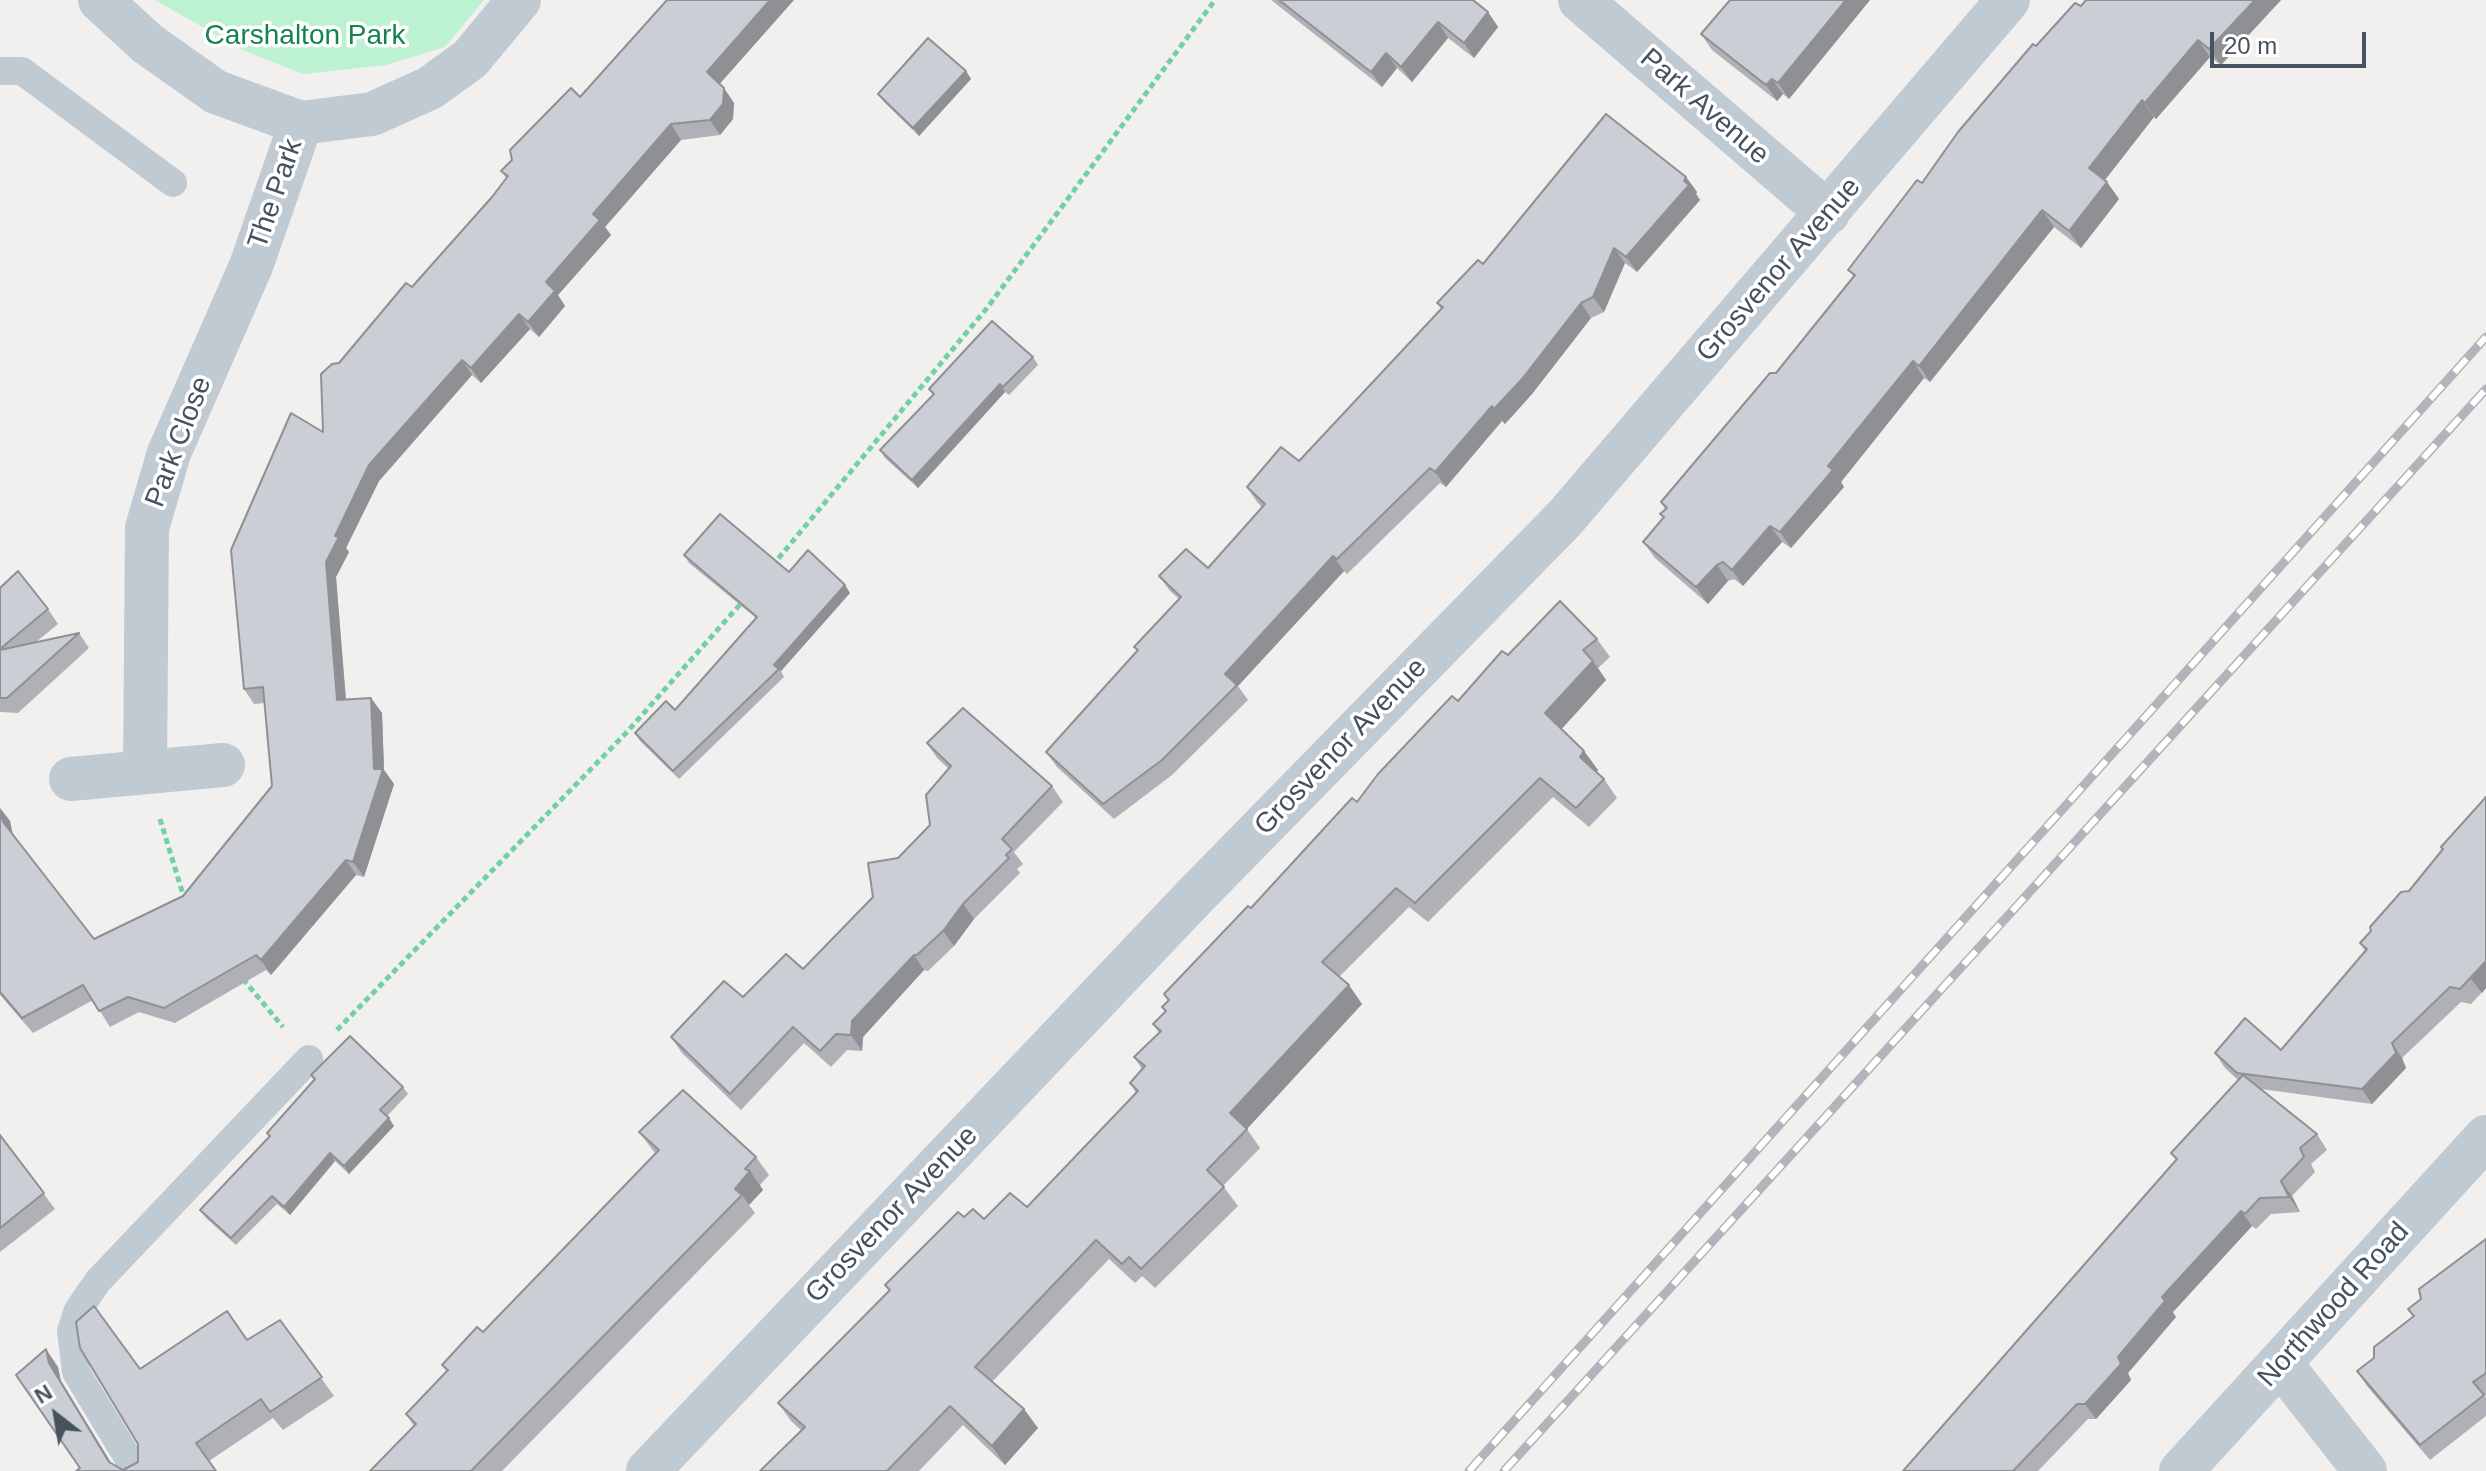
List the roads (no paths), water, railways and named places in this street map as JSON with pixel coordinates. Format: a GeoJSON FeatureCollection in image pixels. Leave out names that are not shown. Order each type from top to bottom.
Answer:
{"type":"FeatureCollection","features":[{"type":"Feature","properties":{"kind":"street","name":"The Park"},"geometry":{"type":"LineString","coordinates":[[100,0],[148,44],[216,92],[301,123],[372,114],[430,88],[470,59],[519,0]]}},
{"type":"Feature","properties":{"kind":"street","name":"Park Avenue"},"geometry":{"type":"LineString","coordinates":[[1580,0],[1828,213]]}},
{"type":"Feature","properties":{"kind":"street","name":"Grosvenor Avenue"},"geometry":{"type":"LineString","coordinates":[[648,1471],[1195,896],[1565,518],[2008,0]]}},
{"type":"Feature","properties":{"kind":"street","name":"The Park"},"geometry":{"type":"LineString","coordinates":[[251,266],[301,123]]}},
{"type":"Feature","properties":{"kind":"street","name":"Park Close"},"geometry":{"type":"LineString","coordinates":[[145,771],[147,528],[169,453],[251,266]]}},
{"type":"Feature","properties":{"kind":"street"},"geometry":{"type":"LineString","coordinates":[[71,779],[223,765]]}},
{"type":"Feature","properties":{"kind":"street","name":"Northwood Road"},"geometry":{"type":"LineString","coordinates":[[2181,1471],[2486,1137]]}},
{"type":"Feature","properties":{"kind":"street"},"geometry":{"type":"LineString","coordinates":[[2281,1364],[2365,1471]]}},
{"type":"Feature","properties":{"kind":"lane"},"geometry":{"type":"LineString","coordinates":[[0,71],[22,71],[173,183]]}},
{"type":"Feature","properties":{"kind":"lane"},"geometry":{"type":"LineString","coordinates":[[136,1471],[76,1372],[71,1331],[78,1310],[98,1281],[309,1059]]}},
{"type":"Feature","properties":{"kind":"railway"},"geometry":{"type":"LineString","coordinates":[[1469,1471],[2486,337]]}},
{"type":"Feature","properties":{"kind":"railway"},"geometry":{"type":"LineString","coordinates":[[1504,1471],[2486,389]]}},
{"type":"Feature","properties":{"kind":"park label","name":"Carshalton Park"},"geometry":{"type":"Point","coordinates":[305,36]}}]}
